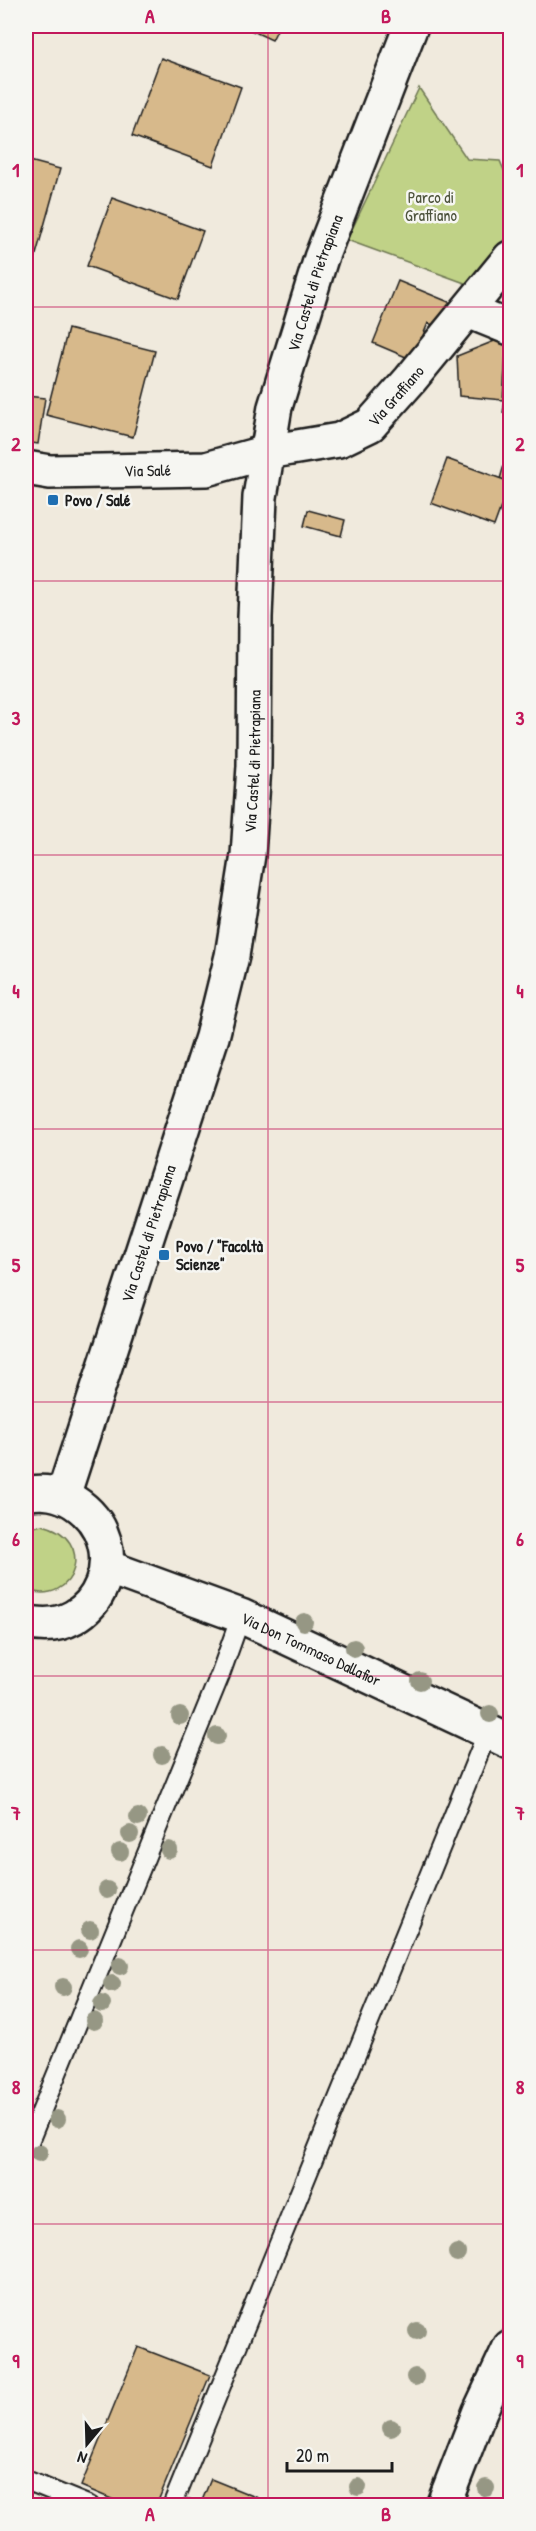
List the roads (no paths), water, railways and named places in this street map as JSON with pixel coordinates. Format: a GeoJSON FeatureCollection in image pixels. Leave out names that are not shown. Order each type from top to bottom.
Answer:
{"type":"FeatureCollection","features":[{"type":"Feature","properties":{"kind":"main road","name":"Via Castel di Pietrapiana"},"geometry":{"type":"LineString","coordinates":[[63,1496],[212,1037],[232,956],[248,855],[254,777],[258,526],[267,452],[279,396],[321,258],[411,26]]}},
{"type":"Feature","properties":{"kind":"main road","name":"Via Graffiano"},"geometry":{"type":"LineString","coordinates":[[267,452],[339,440],[370,424],[468,311],[510,258]]}},
{"type":"Feature","properties":{"kind":"main road"},"geometry":{"type":"LineString","coordinates":[[468,311],[510,328]]}},
{"type":"Feature","properties":{"kind":"main road","name":"Via Salé"},"geometry":{"type":"LineString","coordinates":[[26,468],[50,472],[206,469],[267,452]]}},
{"type":"Feature","properties":{"kind":"main road"},"geometry":{"type":"LineString","coordinates":[[26,1494],[49,1493],[63,1496],[86,1509],[99,1526],[106,1545],[107,1567],[102,1586],[91,1603],[75,1616],[56,1623],[36,1625],[26,1622]]}},
{"type":"Feature","properties":{"kind":"main road","name":"Via Don Tommaso Dallafior"},"geometry":{"type":"LineString","coordinates":[[107,1567],[241,1616],[499,1737]]}},
{"type":"Feature","properties":{"kind":"main road"},"geometry":{"type":"LineString","coordinates":[[443,2505],[480,2411],[510,2347]]}},
{"type":"Feature","properties":{"kind":"lane"},"geometry":{"type":"LineString","coordinates":[[26,2149],[220,1675],[241,1616]]}},
{"type":"Feature","properties":{"kind":"lane"},"geometry":{"type":"LineString","coordinates":[[172,2505],[499,1737]]}},
{"type":"Feature","properties":{"kind":"lane"},"geometry":{"type":"LineString","coordinates":[[26,2480],[90,2505]]}},
{"type":"Feature","properties":{"kind":"place","name":"Povo / Salé"},"geometry":{"type":"Point","coordinates":[53,500]}},
{"type":"Feature","properties":{"kind":"place","name":"Povo / \"Facoltà Scienze\""},"geometry":{"type":"Point","coordinates":[164,1255]}},
{"type":"Feature","properties":{"kind":"park label","name":"Parco di Graffiano"},"geometry":{"type":"Point","coordinates":[431,206]}}]}
